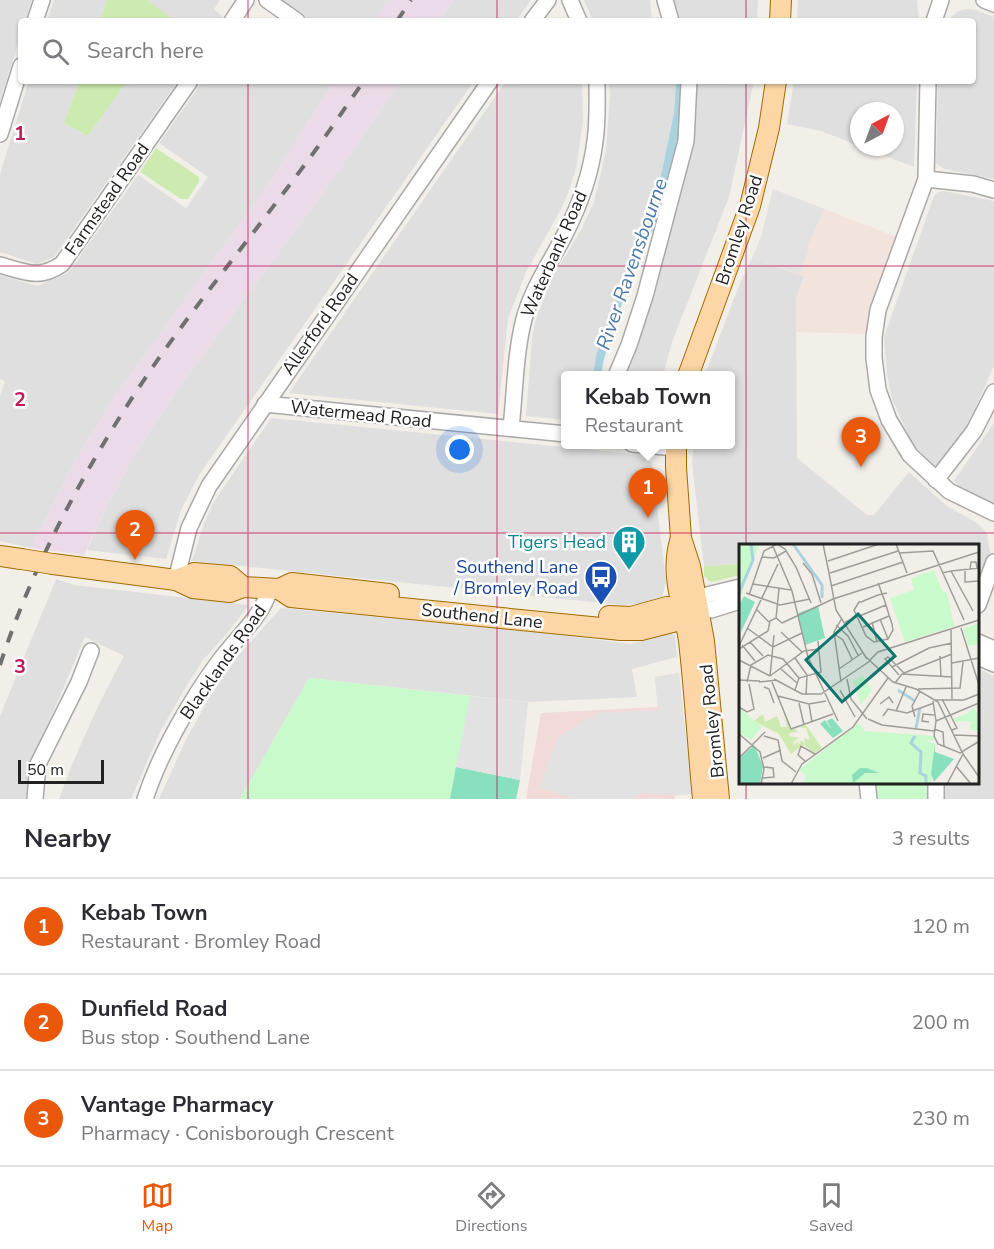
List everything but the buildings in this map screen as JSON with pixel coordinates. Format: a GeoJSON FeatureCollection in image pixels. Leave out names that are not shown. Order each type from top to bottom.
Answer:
{"type":"FeatureCollection","features":[{"type":"Feature","properties":{"kind":"main road"},"geometry":{"type":"LineString","coordinates":[[780,18],[781,0]]}},
{"type":"Feature","properties":{"kind":"main road","name":"Bromley Road"},"geometry":{"type":"LineString","coordinates":[[689,371],[750,206],[769,128],[776,84]]}},
{"type":"Feature","properties":{"kind":"main road","name":"Bromley Road"},"geometry":{"type":"LineString","coordinates":[[676,449],[681,538],[675,557],[690,608],[704,641],[719,799]]}},
{"type":"Feature","properties":{"kind":"main road","name":"Southend Lane"},"geometry":{"type":"LineString","coordinates":[[0,556],[176,580],[193,588],[230,592],[243,587],[275,589],[292,583],[431,605],[598,621],[631,617],[668,608],[690,608]]}},
{"type":"Feature","properties":{"kind":"main road","name":"Bromley Road"},"geometry":{"type":"LineString","coordinates":[[690,608],[689,644],[703,799]]}},
{"type":"Feature","properties":{"kind":"street"},"geometry":{"type":"LineString","coordinates":[[36,18],[42,0]]}},
{"type":"Feature","properties":{"kind":"street"},"geometry":{"type":"LineString","coordinates":[[267,0],[293,18]]}},
{"type":"Feature","properties":{"kind":"street"},"geometry":{"type":"LineString","coordinates":[[534,18],[548,0]]}},
{"type":"Feature","properties":{"kind":"street"},"geometry":{"type":"LineString","coordinates":[[570,0],[578,18]]}},
{"type":"Feature","properties":{"kind":"street"},"geometry":{"type":"LineString","coordinates":[[665,0],[669,18]]}},
{"type":"Feature","properties":{"kind":"street"},"geometry":{"type":"LineString","coordinates":[[935,18],[941,0]]}},
{"type":"Feature","properties":{"kind":"street"},"geometry":{"type":"LineString","coordinates":[[984,0],[994,4]]}},
{"type":"Feature","properties":{"kind":"street"},"geometry":{"type":"LineString","coordinates":[[234,18],[241,2]]}},
{"type":"Feature","properties":{"kind":"street"},"geometry":{"type":"LineString","coordinates":[[0,134],[18,76]]}},
{"type":"Feature","properties":{"kind":"street","name":"Farmstead Road"},"geometry":{"type":"LineString","coordinates":[[0,265],[34,274],[48,272],[62,264],[188,84]]}},
{"type":"Feature","properties":{"kind":"street","name":"Allerford Road"},"geometry":{"type":"LineString","coordinates":[[176,580],[189,528],[209,486],[488,84]]}},
{"type":"Feature","properties":{"kind":"street","name":"Waterbank Road"},"geometry":{"type":"LineString","coordinates":[[511,428],[519,350],[525,318],[549,262],[564,237],[582,197],[591,167],[596,140],[597,84]]}},
{"type":"Feature","properties":{"kind":"street"},"geometry":{"type":"LineString","coordinates":[[618,371],[645,296],[686,141],[690,84]]}},
{"type":"Feature","properties":{"kind":"street"},"geometry":{"type":"LineString","coordinates":[[928,84],[926,179],[878,310],[874,337],[878,390],[889,420],[910,455],[949,491],[994,513]]}},
{"type":"Feature","properties":{"kind":"street"},"geometry":{"type":"LineString","coordinates":[[926,179],[973,184],[994,190]]}},
{"type":"Feature","properties":{"kind":"street"},"geometry":{"type":"LineString","coordinates":[[936,480],[974,431],[994,392]]}},
{"type":"Feature","properties":{"kind":"street","name":"Watermead Road"},"geometry":{"type":"LineString","coordinates":[[265,404],[561,433]]}},
{"type":"Feature","properties":{"kind":"street"},"geometry":{"type":"LineString","coordinates":[[979,602],[994,562]]}},
{"type":"Feature","properties":{"kind":"street"},"geometry":{"type":"LineString","coordinates":[[690,608],[706,595],[739,587]]}},
{"type":"Feature","properties":{"kind":"street","name":"Blacklands Road"},"geometry":{"type":"LineString","coordinates":[[145,799],[173,737],[197,693],[275,589]]}},
{"type":"Feature","properties":{"kind":"street"},"geometry":{"type":"LineString","coordinates":[[690,608],[711,610],[739,602]]}},
{"type":"Feature","properties":{"kind":"street"},"geometry":{"type":"LineString","coordinates":[[979,642],[994,649]]}},
{"type":"Feature","properties":{"kind":"street"},"geometry":{"type":"LineString","coordinates":[[35,799],[39,764],[79,682],[91,651]]}},
{"type":"Feature","properties":{"kind":"street"},"geometry":{"type":"LineString","coordinates":[[979,657],[994,664]]}},
{"type":"Feature","properties":{"kind":"street"},"geometry":{"type":"LineString","coordinates":[[867,784],[868,799]]}},
{"type":"Feature","properties":{"kind":"shaded area"},"geometry":{"type":"Polygon","coordinates":[[[0,0],[32,0],[26,18],[18,18],[18,44],[0,101],[0,0]]]}},
{"type":"Feature","properties":{"kind":"shaded area"},"geometry":{"type":"Polygon","coordinates":[[[54,0],[107,0],[101,18],[48,18],[54,0]]]}},
{"type":"Feature","properties":{"kind":"shaded area"},"geometry":{"type":"Polygon","coordinates":[[[147,0],[220,0],[214,9],[222,18],[169,18],[147,0]]]}},
{"type":"Feature","properties":{"kind":"shaded area"},"geometry":{"type":"Polygon","coordinates":[[[271,0],[388,0],[376,18],[298,18],[271,0]]]}},
{"type":"Feature","properties":{"kind":"shaded area"},"geometry":{"type":"Polygon","coordinates":[[[388,0],[453,0],[442,18],[376,18],[388,0]]]}},
{"type":"Feature","properties":{"kind":"shaded area"},"geometry":{"type":"Polygon","coordinates":[[[453,0],[531,0],[518,18],[442,18],[453,0]]]}},
{"type":"Feature","properties":{"kind":"shaded area"},"geometry":{"type":"Polygon","coordinates":[[[584,0],[650,0],[652,18],[592,18],[584,0]]]}},
{"type":"Feature","properties":{"kind":"shaded area"},"geometry":{"type":"Polygon","coordinates":[[[674,0],[758,0],[757,18],[680,18],[674,0]]]}},
{"type":"Feature","properties":{"kind":"shaded area"},"geometry":{"type":"Polygon","coordinates":[[[798,0],[917,0],[919,18],[797,18],[798,0]]]}},
{"type":"Feature","properties":{"kind":"shaded area"},"geometry":{"type":"Polygon","coordinates":[[[975,10],[994,17],[994,179],[944,169],[936,163],[938,84],[976,84],[976,18],[950,18],[958,11],[975,10]]]}},
{"type":"Feature","properties":{"kind":"shaded area"},"geometry":{"type":"Polygon","coordinates":[[[28,84],[78,84],[64,123],[88,136],[125,84],[176,84],[54,257],[37,264],[0,252],[0,174],[28,84]]]}},
{"type":"Feature","properties":{"kind":"shaded area"},"geometry":{"type":"Polygon","coordinates":[[[201,84],[333,84],[268,185],[116,395],[77,458],[31,548],[0,541],[0,396],[5,381],[0,379],[0,275],[37,286],[68,273],[138,175],[186,208],[208,177],[159,143],[201,84]]]}},
{"type":"Feature","properties":{"kind":"shaded area"},"geometry":{"type":"Polygon","coordinates":[[[333,84],[399,84],[322,194],[176,391],[134,456],[84,555],[31,548],[77,458],[116,395],[268,185],[333,84]]]}},
{"type":"Feature","properties":{"kind":"shaded area"},"geometry":{"type":"Polygon","coordinates":[[[399,84],[472,84],[199,475],[181,510],[166,559],[87,550],[134,456],[176,391],[322,194],[399,84]]]}},
{"type":"Feature","properties":{"kind":"shaded area"},"geometry":{"type":"Polygon","coordinates":[[[504,84],[582,84],[583,122],[576,168],[560,211],[526,272],[508,319],[498,414],[289,393],[504,84]]]}},
{"type":"Feature","properties":{"kind":"shaded area"},"geometry":{"type":"Polygon","coordinates":[[[609,84],[676,84],[674,113],[657,194],[596,355],[594,371],[561,371],[561,420],[526,416],[532,338],[536,319],[552,278],[581,230],[594,202],[606,151],[609,84]]]}},
{"type":"Feature","properties":{"kind":"shaded area"},"geometry":{"type":"Polygon","coordinates":[[[695,84],[753,84],[729,197],[672,342],[664,371],[625,371],[635,347],[674,218],[692,144],[695,84]]]}},
{"type":"Feature","properties":{"kind":"shaded area"},"geometry":{"type":"Polygon","coordinates":[[[794,84],[917,84],[914,167],[885,156],[904,156],[904,102],[850,102],[850,142],[821,131],[787,124],[794,84]]]}},
{"type":"Feature","properties":{"kind":"shaded area"},"geometry":{"type":"Polygon","coordinates":[[[773,189],[897,237],[868,315],[866,334],[796,332],[796,300],[804,276],[752,258],[761,237],[773,189]]]}},
{"type":"Feature","properties":{"kind":"shaded area"},"geometry":{"type":"Polygon","coordinates":[[[773,189],[824,209],[807,247],[809,248],[800,274],[752,258],[761,237],[773,189]]]}},
{"type":"Feature","properties":{"kind":"shaded area"},"geometry":{"type":"Polygon","coordinates":[[[944,191],[994,201],[994,365],[967,429],[939,467],[933,467],[911,441],[892,399],[884,337],[934,196],[944,191]]]}},
{"type":"Feature","properties":{"kind":"shaded area"},"geometry":{"type":"Polygon","coordinates":[[[752,258],[804,276],[796,300],[797,458],[867,515],[874,515],[909,472],[947,506],[977,523],[987,533],[990,552],[979,580],[979,544],[739,544],[739,564],[704,566],[692,463],[694,449],[735,449],[735,371],[707,371],[752,258]]]}},
{"type":"Feature","properties":{"kind":"shaded area"},"geometry":{"type":"Polygon","coordinates":[[[271,418],[561,447],[561,449],[643,455],[652,463],[666,582],[662,597],[641,604],[621,605],[192,561],[213,503],[271,418]]]}},
{"type":"Feature","properties":{"kind":"shaded area"},"geometry":{"type":"Polygon","coordinates":[[[994,423],[994,505],[961,489],[954,481],[994,423]]]}},
{"type":"Feature","properties":{"kind":"shaded area"},"geometry":{"type":"Polygon","coordinates":[[[56,579],[74,585],[249,605],[203,660],[184,690],[160,732],[131,799],[59,799],[100,702],[124,656],[85,637],[32,761],[26,799],[0,799],[0,716],[56,579]]]}},
{"type":"Feature","properties":{"kind":"shaded area"},"geometry":{"type":"Polygon","coordinates":[[[281,608],[543,633],[631,644],[671,633],[675,635],[677,657],[632,669],[637,697],[528,702],[309,678],[240,799],[159,799],[185,742],[209,698],[237,657],[281,608]]]}},
{"type":"Feature","properties":{"kind":"shaded area"},"geometry":{"type":"Polygon","coordinates":[[[979,669],[994,676],[994,799],[943,799],[943,784],[979,784],[979,669]]]}},
{"type":"Feature","properties":{"kind":"shaded area"},"geometry":{"type":"Polygon","coordinates":[[[679,673],[692,794],[676,795],[674,799],[526,799],[541,713],[658,707],[655,677],[679,673]]]}},
{"type":"Feature","properties":{"kind":"shaded area"},"geometry":{"type":"Polygon","coordinates":[[[679,673],[692,794],[641,793],[634,799],[575,799],[539,788],[558,737],[598,713],[658,710],[655,677],[679,673]]]}},
{"type":"Feature","properties":{"kind":"shaded area"},"geometry":{"type":"Polygon","coordinates":[[[470,696],[528,702],[520,780],[456,767],[470,696]]]}},
{"type":"Feature","properties":{"kind":"green space"},"geometry":{"type":"Polygon","coordinates":[[[107,0],[147,0],[171,18],[101,18],[107,0]]]}},
{"type":"Feature","properties":{"kind":"green space"},"geometry":{"type":"Polygon","coordinates":[[[78,84],[125,84],[88,136],[64,123],[78,84]]]}},
{"type":"Feature","properties":{"kind":"green space"},"geometry":{"type":"Polygon","coordinates":[[[156,148],[199,177],[199,182],[188,199],[181,199],[140,172],[156,148]]]}},
{"type":"Feature","properties":{"kind":"green space"},"geometry":{"type":"Polygon","coordinates":[[[739,564],[739,575],[709,581],[704,576],[704,566],[739,564]]]}},
{"type":"Feature","properties":{"kind":"green space"},"geometry":{"type":"Polygon","coordinates":[[[309,678],[470,696],[450,799],[240,799],[309,678]]]}},
{"type":"Feature","properties":{"kind":"green space"},"geometry":{"type":"Polygon","coordinates":[[[456,767],[520,780],[516,799],[450,799],[456,767]]]}},
{"type":"Feature","properties":{"kind":"green space"},"geometry":{"type":"Polygon","coordinates":[[[870,784],[931,784],[932,799],[872,799],[870,784]]]}},
{"type":"Feature","properties":{"kind":"water","name":"River Ravensbourne"},"geometry":{"type":"Polygon","coordinates":[[[676,84],[684,84],[678,140],[665,199],[620,308],[602,371],[594,371],[596,355],[657,194],[674,113],[676,84]]]}},
{"type":"Feature","properties":{"kind":"railway"},"geometry":{"type":"LineString","coordinates":[[399,18],[411,0]]}},
{"type":"Feature","properties":{"kind":"railway"},"geometry":{"type":"LineString","coordinates":[[0,665],[14,624],[49,544],[113,427],[161,355],[298,174],[362,84]]}},
{"type":"Feature","properties":{"kind":"place","name":"Vantage Pharmacy"},"geometry":{"type":"Point","coordinates":[861,467]}},
{"type":"Feature","properties":{"kind":"place","name":"Kebab Town"},"geometry":{"type":"Point","coordinates":[648,518]}},
{"type":"Feature","properties":{"kind":"place","name":"Dunfield Road"},"geometry":{"type":"Point","coordinates":[135,560]}},
{"type":"Feature","properties":{"kind":"place","name":"Tigers Head"},"geometry":{"type":"Point","coordinates":[629,571]}},
{"type":"Feature","properties":{"kind":"place","name":"Southend Lane / Bromley Road"},"geometry":{"type":"Point","coordinates":[601,606]}}]}
